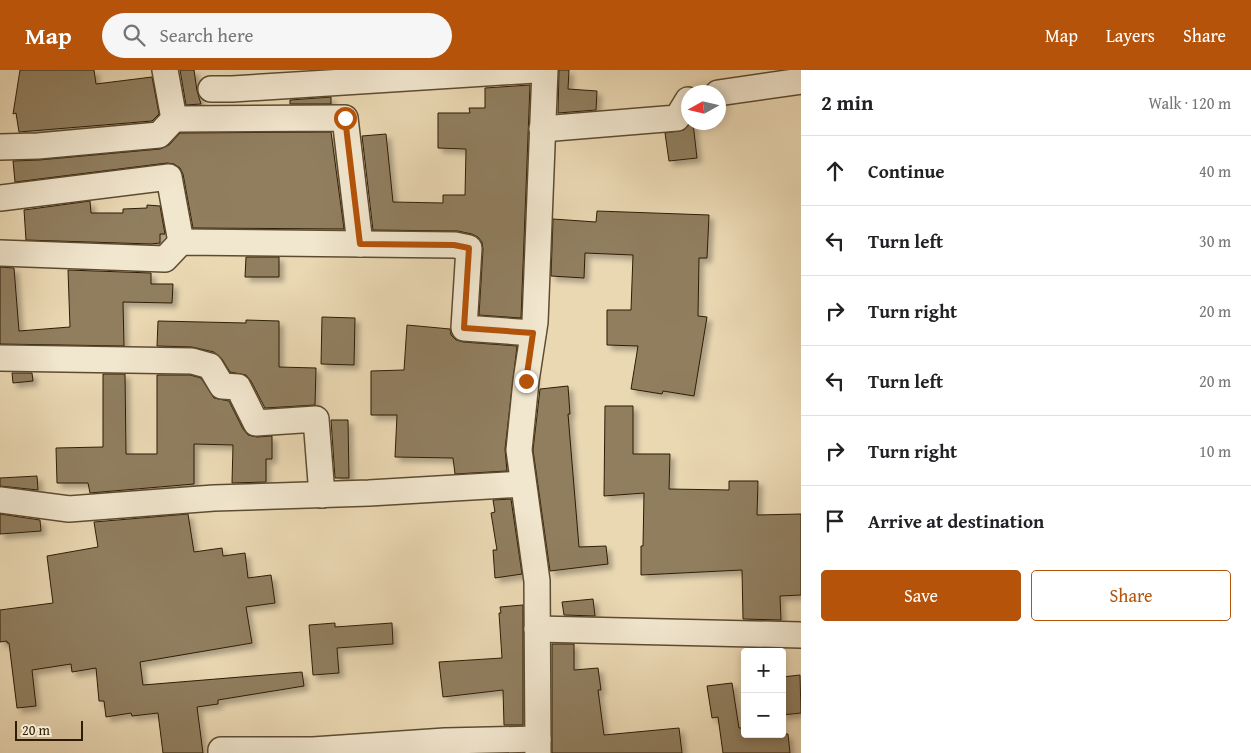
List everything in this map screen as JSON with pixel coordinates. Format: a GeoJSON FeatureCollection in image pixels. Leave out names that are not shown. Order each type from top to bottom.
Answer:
{"type":"FeatureCollection","features":[{"type":"Feature","properties":{"kind":"street"},"geometry":{"type":"LineString","coordinates":[[0,147],[38,146],[160,136],[174,119],[165,70]]}},
{"type":"Feature","properties":{"kind":"street"},"geometry":{"type":"LineString","coordinates":[[211,88],[232,89],[535,70]]}},
{"type":"Feature","properties":{"kind":"street"},"geometry":{"type":"LineString","coordinates":[[222,753],[221,750],[313,750],[445,740],[538,746],[537,581],[518,450],[533,333],[545,70]]}},
{"type":"Feature","properties":{"kind":"street"},"geometry":{"type":"LineString","coordinates":[[726,92],[801,81]]}},
{"type":"Feature","properties":{"kind":"street"},"geometry":{"type":"LineString","coordinates":[[542,129],[677,118],[681,111]]}},
{"type":"Feature","properties":{"kind":"street"},"geometry":{"type":"LineString","coordinates":[[174,119],[345,118],[360,244]]}},
{"type":"Feature","properties":{"kind":"street"},"geometry":{"type":"LineString","coordinates":[[0,198],[169,177],[181,242]]}},
{"type":"Feature","properties":{"kind":"street"},"geometry":{"type":"LineString","coordinates":[[0,253],[166,259],[181,242],[454,245],[469,248],[464,328],[533,333]]}},
{"type":"Feature","properties":{"kind":"street"},"geometry":{"type":"LineString","coordinates":[[0,358],[192,361],[210,366],[222,386],[238,387],[256,423],[316,419],[322,495]]}},
{"type":"Feature","properties":{"kind":"street"},"geometry":{"type":"LineString","coordinates":[[0,500],[69,509],[214,498],[322,495],[523,484]]}},
{"type":"Feature","properties":{"kind":"street"},"geometry":{"type":"LineString","coordinates":[[537,629],[801,635]]}},
{"type":"Feature","properties":{"kind":"building"},"geometry":{"type":"Polygon","coordinates":[[[20,70],[94,70],[96,84],[152,77],[159,114],[152,121],[19,132],[16,113],[13,114],[20,70]]]}},
{"type":"Feature","properties":{"kind":"building"},"geometry":{"type":"Polygon","coordinates":[[[180,70],[194,70],[201,104],[186,105],[180,70]]]}},
{"type":"Feature","properties":{"kind":"building"},"geometry":{"type":"Polygon","coordinates":[[[559,70],[569,70],[568,89],[597,91],[596,110],[558,113],[559,70]]]}},
{"type":"Feature","properties":{"kind":"building"},"geometry":{"type":"Polygon","coordinates":[[[530,85],[521,318],[479,315],[482,242],[472,234],[458,231],[373,230],[362,136],[386,134],[393,202],[443,203],[443,195],[465,195],[466,149],[438,148],[438,113],[470,113],[469,108],[485,108],[485,88],[530,85]]]}},
{"type":"Feature","properties":{"kind":"building"},"geometry":{"type":"Polygon","coordinates":[[[331,97],[331,104],[290,104],[290,100],[331,97]]]}},
{"type":"Feature","properties":{"kind":"building"},"geometry":{"type":"Polygon","coordinates":[[[694,130],[697,158],[669,161],[665,133],[694,130]]]}},
{"type":"Feature","properties":{"kind":"building"},"geometry":{"type":"Polygon","coordinates":[[[331,132],[344,229],[193,228],[183,174],[180,168],[174,164],[167,163],[15,182],[13,161],[160,149],[169,145],[180,133],[331,132]]]}},
{"type":"Feature","properties":{"kind":"building"},"geometry":{"type":"Polygon","coordinates":[[[90,201],[91,213],[123,213],[123,209],[147,208],[147,205],[160,206],[165,234],[160,234],[160,243],[151,244],[26,240],[24,210],[90,201]]]}},
{"type":"Feature","properties":{"kind":"building"},"geometry":{"type":"Polygon","coordinates":[[[597,211],[709,215],[707,258],[699,258],[698,316],[707,317],[694,396],[663,391],[662,394],[631,389],[638,346],[607,345],[607,310],[631,310],[633,255],[585,253],[584,278],[551,276],[553,219],[596,222],[597,211]]]}},
{"type":"Feature","properties":{"kind":"building"},"geometry":{"type":"Polygon","coordinates":[[[246,257],[279,257],[279,277],[245,277],[246,257]]]}},
{"type":"Feature","properties":{"kind":"building"},"geometry":{"type":"Polygon","coordinates":[[[0,267],[14,268],[19,331],[70,327],[68,270],[151,273],[151,284],[173,284],[172,303],[123,302],[124,346],[0,344],[0,267]]]}},
{"type":"Feature","properties":{"kind":"building"},"geometry":{"type":"Polygon","coordinates":[[[322,317],[355,318],[354,365],[321,364],[322,317]]]}},
{"type":"Feature","properties":{"kind":"building"},"geometry":{"type":"Polygon","coordinates":[[[246,320],[279,321],[279,367],[316,368],[315,405],[265,408],[246,375],[230,372],[222,359],[214,352],[192,347],[157,346],[158,321],[246,323],[246,320]]]}},
{"type":"Feature","properties":{"kind":"building"},"geometry":{"type":"Polygon","coordinates":[[[407,325],[450,329],[451,335],[456,340],[463,342],[517,346],[505,449],[507,471],[455,474],[453,458],[395,457],[397,415],[371,415],[371,371],[404,370],[407,325]]]}},
{"type":"Feature","properties":{"kind":"building"},"geometry":{"type":"Polygon","coordinates":[[[12,373],[32,373],[33,381],[13,383],[12,373]]]}},
{"type":"Feature","properties":{"kind":"building"},"geometry":{"type":"Polygon","coordinates":[[[103,374],[125,374],[126,454],[157,454],[157,375],[190,375],[201,378],[214,398],[229,401],[248,435],[257,437],[272,436],[272,459],[266,459],[266,482],[232,483],[233,445],[194,444],[194,484],[90,493],[88,483],[57,483],[56,448],[103,447],[103,374]]]}},
{"type":"Feature","properties":{"kind":"building"},"geometry":{"type":"Polygon","coordinates":[[[568,386],[570,414],[568,414],[579,547],[606,546],[608,564],[550,571],[533,450],[540,389],[568,386]]]}},
{"type":"Feature","properties":{"kind":"building"},"geometry":{"type":"Polygon","coordinates":[[[605,406],[633,406],[633,454],[670,454],[669,489],[729,490],[729,481],[758,481],[757,515],[801,514],[801,595],[780,596],[781,620],[743,619],[742,570],[641,575],[644,493],[604,496],[605,406]]]}},
{"type":"Feature","properties":{"kind":"building"},"geometry":{"type":"Polygon","coordinates":[[[331,420],[348,420],[349,478],[335,478],[331,420]]]}},
{"type":"Feature","properties":{"kind":"building"},"geometry":{"type":"Polygon","coordinates":[[[37,476],[38,490],[0,486],[0,478],[37,476]]]}},
{"type":"Feature","properties":{"kind":"building"},"geometry":{"type":"Polygon","coordinates":[[[511,499],[522,574],[495,578],[493,550],[497,550],[491,513],[495,512],[493,500],[511,499]]]}},
{"type":"Feature","properties":{"kind":"building"},"geometry":{"type":"Polygon","coordinates":[[[0,514],[40,520],[41,531],[0,534],[0,514]]]}},
{"type":"Feature","properties":{"kind":"building"},"geometry":{"type":"Polygon","coordinates":[[[188,514],[194,552],[222,548],[223,556],[245,553],[248,578],[271,575],[275,603],[246,607],[252,643],[140,662],[143,685],[302,672],[304,686],[218,700],[218,704],[197,707],[203,753],[163,753],[158,713],[132,716],[131,713],[106,717],[104,701],[99,701],[96,668],[72,672],[71,664],[32,670],[36,706],[17,708],[9,643],[7,641],[0,642],[0,610],[53,603],[47,556],[98,547],[94,522],[188,514]]]}},
{"type":"Feature","properties":{"kind":"building"},"geometry":{"type":"Polygon","coordinates":[[[593,599],[595,616],[564,615],[562,602],[593,599]]]}},
{"type":"Feature","properties":{"kind":"building"},"geometry":{"type":"Polygon","coordinates":[[[523,605],[523,725],[504,725],[503,690],[443,697],[439,662],[502,658],[500,607],[523,605]]]}},
{"type":"Feature","properties":{"kind":"building"},"geometry":{"type":"Polygon","coordinates":[[[335,623],[335,627],[392,623],[393,644],[337,648],[339,673],[313,675],[309,625],[335,623]]]}},
{"type":"Feature","properties":{"kind":"building"},"geometry":{"type":"Polygon","coordinates":[[[552,644],[574,644],[574,670],[598,668],[601,690],[598,690],[604,735],[679,728],[682,753],[552,753],[552,644]]]}},
{"type":"Feature","properties":{"kind":"building"},"geometry":{"type":"Polygon","coordinates":[[[800,675],[801,713],[786,715],[786,677],[800,675]]]}},
{"type":"Feature","properties":{"kind":"building"},"geometry":{"type":"Polygon","coordinates":[[[732,683],[739,728],[741,728],[741,738],[786,738],[786,734],[788,734],[790,753],[723,753],[718,717],[712,718],[707,686],[732,683]]]}},
{"type":"Feature","properties":{"kind":"route"},"geometry":{"type":"LineString","coordinates":[[345,118],[360,244],[454,245],[469,248],[464,328],[533,333],[526,381]]}}]}
